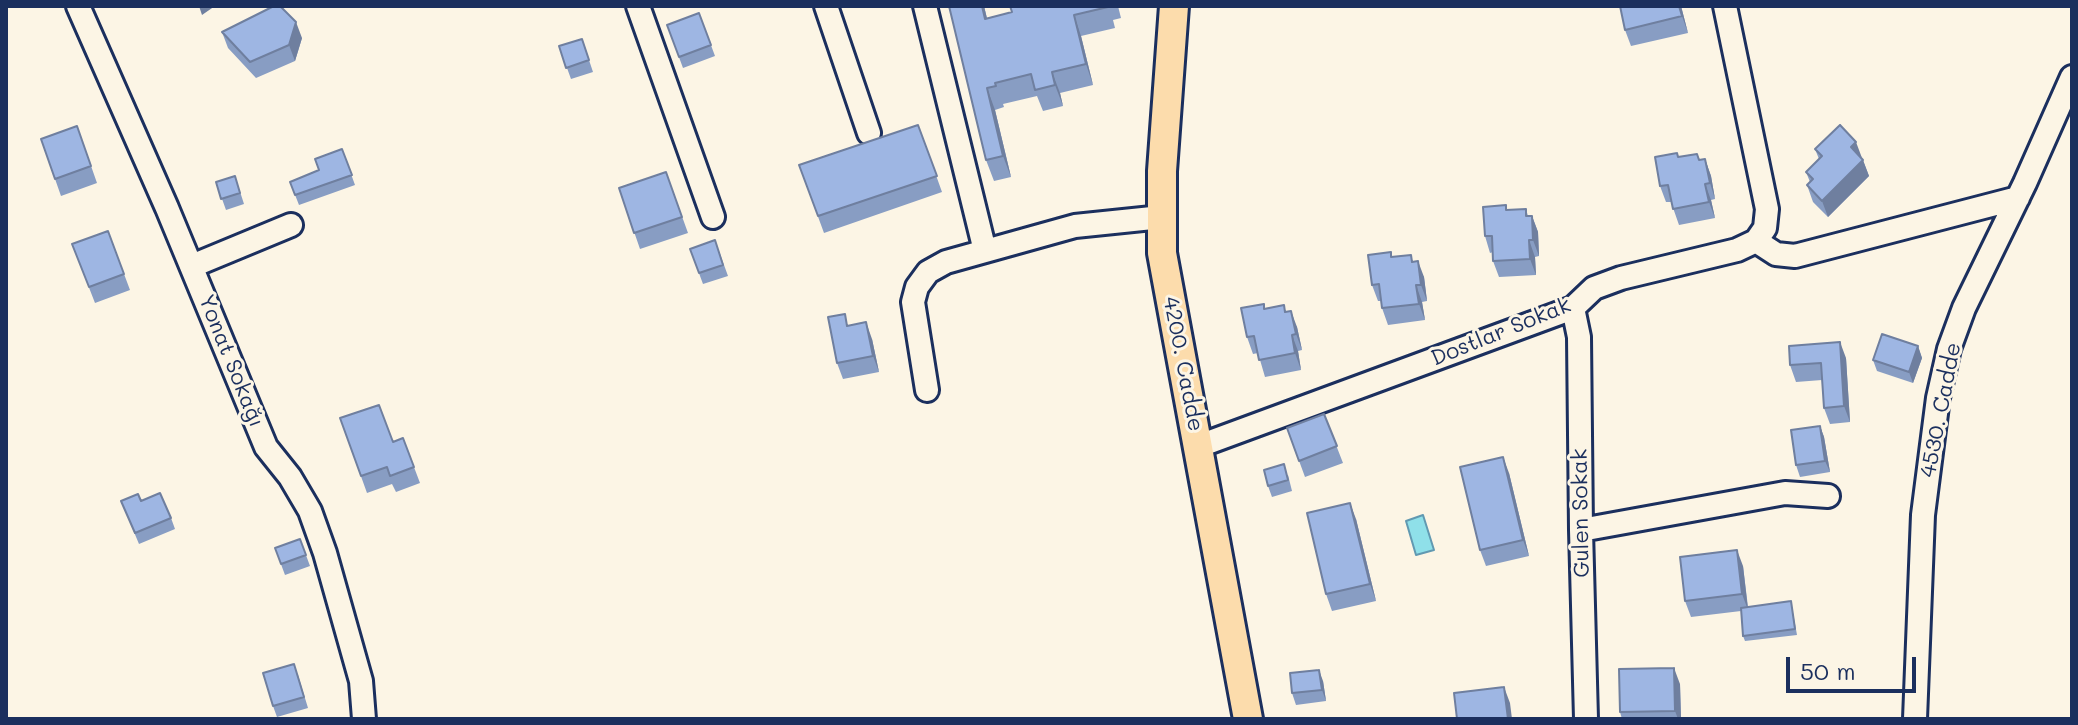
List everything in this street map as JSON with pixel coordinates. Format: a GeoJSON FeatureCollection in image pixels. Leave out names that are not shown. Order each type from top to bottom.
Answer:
{"type":"FeatureCollection","features":[{"type":"Feature","properties":{"kind":"main road","name":"4200. Cadde"},"geometry":{"type":"LineString","coordinates":[[1174,6],[1162,171],[1162,253],[1248,719]]}},
{"type":"Feature","properties":{"kind":"street","name":"Yonat Sokağı"},"geometry":{"type":"LineString","coordinates":[[78,6],[192,266],[266,447],[290,477],[310,511],[361,681],[364,719]]}},
{"type":"Feature","properties":{"kind":"street"},"geometry":{"type":"LineString","coordinates":[[638,6],[713,217]]}},
{"type":"Feature","properties":{"kind":"street"},"geometry":{"type":"LineString","coordinates":[[826,6],[869,133]]}},
{"type":"Feature","properties":{"kind":"street"},"geometry":{"type":"LineString","coordinates":[[925,6],[985,251]]}},
{"type":"Feature","properties":{"kind":"street"},"geometry":{"type":"LineString","coordinates":[[1725,6],[1767,209],[1765,228],[1756,241],[1776,254],[1795,256],[2018,198]]}},
{"type":"Feature","properties":{"kind":"street","name":"4530. Cadde"},"geometry":{"type":"LineString","coordinates":[[1915,719],[1923,515],[1938,398],[1949,349],[1964,308],[2072,77]]}},
{"type":"Feature","properties":{"kind":"street"},"geometry":{"type":"LineString","coordinates":[[927,390],[913,302],[917,287],[936,266],[1075,226],[1162,217]]}},
{"type":"Feature","properties":{"kind":"street"},"geometry":{"type":"LineString","coordinates":[[192,266],[291,225]]}},
{"type":"Feature","properties":{"kind":"street","name":"Dostlar Sokak"},"geometry":{"type":"LineString","coordinates":[[1199,446],[1573,308],[1594,288],[1621,278],[1737,250],[1756,241]]}},
{"type":"Feature","properties":{"kind":"street","name":"Gulen Sokak"},"geometry":{"type":"LineString","coordinates":[[1573,308],[1579,337],[1586,719]]}},
{"type":"Feature","properties":{"kind":"street"},"geometry":{"type":"LineString","coordinates":[[1581,530],[1785,493],[1828,496]]}},
{"type":"Feature","properties":{"kind":"water"},"geometry":{"type":"Polygon","coordinates":[[[1423,515],[1434,550],[1416,555],[1406,521],[1423,515]]]}},
{"type":"Feature","properties":{"kind":"building"},"geometry":{"type":"Polygon","coordinates":[[[274,6],[280,6],[296,22],[289,45],[250,62],[222,32],[274,6]]]}},
{"type":"Feature","properties":{"kind":"building"},"geometry":{"type":"Polygon","coordinates":[[[949,6],[982,6],[985,19],[1012,12],[1010,6],[1108,7],[1074,15],[1086,64],[1052,72],[1055,85],[1035,90],[1031,74],[987,88],[1003,156],[986,160],[949,6]]]}},
{"type":"Feature","properties":{"kind":"building"},"geometry":{"type":"Polygon","coordinates":[[[1620,6],[1679,6],[1682,16],[1625,30],[1620,6]]]}},
{"type":"Feature","properties":{"kind":"building"},"geometry":{"type":"Polygon","coordinates":[[[699,13],[711,45],[679,57],[667,25],[699,13]]]}},
{"type":"Feature","properties":{"kind":"building"},"geometry":{"type":"Polygon","coordinates":[[[582,39],[589,60],[566,68],[559,46],[582,39]]]}},
{"type":"Feature","properties":{"kind":"building"},"geometry":{"type":"Polygon","coordinates":[[[918,125],[937,176],[818,216],[799,165],[918,125]]]}},
{"type":"Feature","properties":{"kind":"building"},"geometry":{"type":"Polygon","coordinates":[[[1840,125],[1856,142],[1851,147],[1863,160],[1822,201],[1807,185],[1813,179],[1806,172],[1822,156],[1815,149],[1840,125]]]}},
{"type":"Feature","properties":{"kind":"building"},"geometry":{"type":"Polygon","coordinates":[[[77,126],[91,166],[55,179],[41,139],[77,126]]]}},
{"type":"Feature","properties":{"kind":"building"},"geometry":{"type":"Polygon","coordinates":[[[342,149],[352,175],[295,195],[290,182],[319,170],[315,159],[342,149]]]}},
{"type":"Feature","properties":{"kind":"building"},"geometry":{"type":"Polygon","coordinates":[[[1677,153],[1678,157],[1697,154],[1699,160],[1705,159],[1710,183],[1705,184],[1709,202],[1673,209],[1668,185],[1660,186],[1655,157],[1677,153]]]}},
{"type":"Feature","properties":{"kind":"building"},"geometry":{"type":"Polygon","coordinates":[[[666,172],[682,217],[634,233],[619,188],[666,172]]]}},
{"type":"Feature","properties":{"kind":"building"},"geometry":{"type":"Polygon","coordinates":[[[235,176],[240,193],[221,199],[216,182],[235,176]]]}},
{"type":"Feature","properties":{"kind":"building"},"geometry":{"type":"Polygon","coordinates":[[[1506,205],[1506,210],[1526,209],[1526,216],[1532,216],[1530,259],[1493,261],[1492,236],[1485,236],[1483,207],[1506,205]]]}},
{"type":"Feature","properties":{"kind":"building"},"geometry":{"type":"Polygon","coordinates":[[[108,231],[124,274],[89,287],[72,244],[108,231]]]}},
{"type":"Feature","properties":{"kind":"building"},"geometry":{"type":"Polygon","coordinates":[[[715,240],[723,265],[699,273],[690,249],[715,240]]]}},
{"type":"Feature","properties":{"kind":"building"},"geometry":{"type":"Polygon","coordinates":[[[1391,252],[1391,257],[1411,255],[1412,262],[1418,261],[1421,285],[1416,285],[1419,304],[1382,308],[1379,284],[1372,285],[1368,255],[1391,252]]]}},
{"type":"Feature","properties":{"kind":"building"},"geometry":{"type":"Polygon","coordinates":[[[1264,304],[1264,309],[1284,305],[1285,312],[1291,311],[1296,334],[1292,335],[1295,353],[1259,360],[1254,336],[1247,337],[1241,308],[1264,304]]]}},
{"type":"Feature","properties":{"kind":"building"},"geometry":{"type":"Polygon","coordinates":[[[845,314],[847,326],[866,322],[873,356],[837,363],[828,317],[845,314]]]}},
{"type":"Feature","properties":{"kind":"building"},"geometry":{"type":"Polygon","coordinates":[[[1882,334],[1918,346],[1909,372],[1873,360],[1882,334]]]}},
{"type":"Feature","properties":{"kind":"building"},"geometry":{"type":"Polygon","coordinates":[[[1840,342],[1844,406],[1824,408],[1821,363],[1790,365],[1789,346],[1840,342]]]}},
{"type":"Feature","properties":{"kind":"building"},"geometry":{"type":"Polygon","coordinates":[[[379,405],[393,442],[403,438],[414,467],[390,476],[387,467],[361,476],[340,418],[379,405]]]}},
{"type":"Feature","properties":{"kind":"building"},"geometry":{"type":"Polygon","coordinates":[[[1324,414],[1337,446],[1299,461],[1287,428],[1324,414]]]}},
{"type":"Feature","properties":{"kind":"building"},"geometry":{"type":"Polygon","coordinates":[[[1820,426],[1825,461],[1796,465],[1791,430],[1820,426]]]}},
{"type":"Feature","properties":{"kind":"building"},"geometry":{"type":"Polygon","coordinates":[[[1503,457],[1523,540],[1480,550],[1460,467],[1503,457]]]}},
{"type":"Feature","properties":{"kind":"building"},"geometry":{"type":"Polygon","coordinates":[[[1284,464],[1288,480],[1268,486],[1264,470],[1284,464]]]}},
{"type":"Feature","properties":{"kind":"building"},"geometry":{"type":"Polygon","coordinates":[[[160,493],[171,518],[135,533],[121,501],[138,494],[141,501],[160,493]]]}},
{"type":"Feature","properties":{"kind":"building"},"geometry":{"type":"Polygon","coordinates":[[[1350,503],[1370,584],[1326,594],[1307,513],[1350,503]]]}},
{"type":"Feature","properties":{"kind":"building"},"geometry":{"type":"Polygon","coordinates":[[[300,539],[306,555],[281,564],[275,548],[300,539]]]}},
{"type":"Feature","properties":{"kind":"building"},"geometry":{"type":"Polygon","coordinates":[[[1737,550],[1742,594],[1685,601],[1680,557],[1737,550]]]}},
{"type":"Feature","properties":{"kind":"building"},"geometry":{"type":"Polygon","coordinates":[[[1791,601],[1795,629],[1743,636],[1741,608],[1791,601]]]}},
{"type":"Feature","properties":{"kind":"building"},"geometry":{"type":"Polygon","coordinates":[[[294,664],[304,697],[273,706],[263,673],[294,664]]]}},
{"type":"Feature","properties":{"kind":"building"},"geometry":{"type":"Polygon","coordinates":[[[1674,668],[1675,711],[1620,712],[1619,669],[1674,668]]]}},
{"type":"Feature","properties":{"kind":"building"},"geometry":{"type":"Polygon","coordinates":[[[1319,670],[1322,690],[1292,693],[1290,673],[1319,670]]]}},
{"type":"Feature","properties":{"kind":"building"},"geometry":{"type":"Polygon","coordinates":[[[1504,687],[1508,719],[1457,719],[1454,693],[1504,687]]]}}]}
